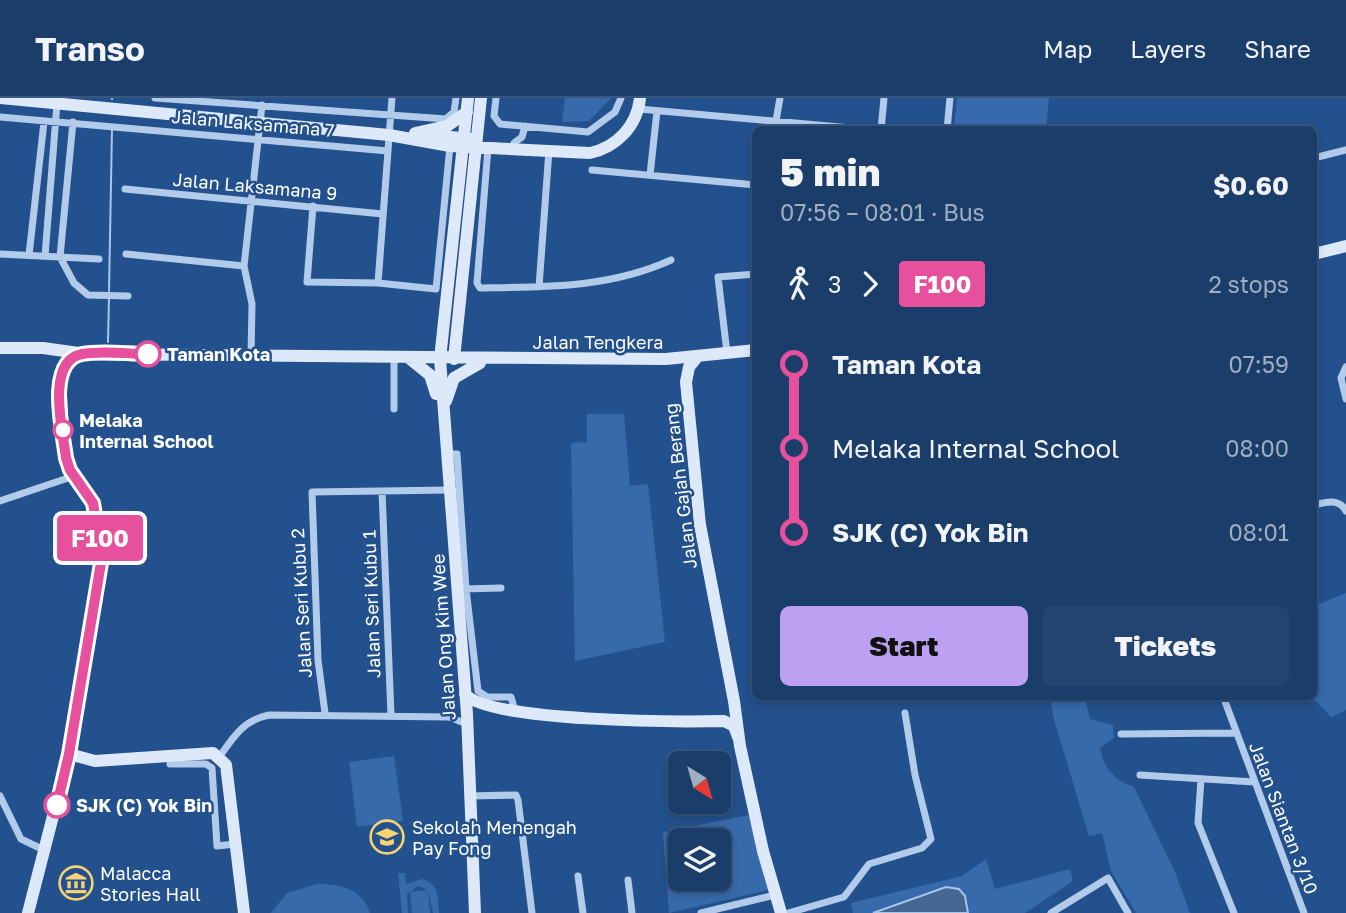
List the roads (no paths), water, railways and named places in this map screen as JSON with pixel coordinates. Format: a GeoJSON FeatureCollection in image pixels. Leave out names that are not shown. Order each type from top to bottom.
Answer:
{"type":"FeatureCollection","features":[{"type":"Feature","properties":{"kind":"main road"},"geometry":{"type":"LineString","coordinates":[[447,359],[442,336],[475,144],[467,112],[468,98]]}},
{"type":"Feature","properties":{"kind":"main road"},"geometry":{"type":"LineString","coordinates":[[447,359],[456,336],[481,98]]}},
{"type":"Feature","properties":{"kind":"main road"},"geometry":{"type":"LineString","coordinates":[[0,99],[128,105],[191,117],[389,135],[450,146],[514,142],[547,149]]}},
{"type":"Feature","properties":{"kind":"main road"},"geometry":{"type":"LineString","coordinates":[[415,133],[475,144],[590,153],[600,151],[632,127],[639,104]]}},
{"type":"Feature","properties":{"kind":"main road"},"geometry":{"type":"LineString","coordinates":[[389,135],[447,126],[467,112]]}},
{"type":"Feature","properties":{"kind":"main road"},"geometry":{"type":"LineString","coordinates":[[1317,253],[1346,246]]}},
{"type":"Feature","properties":{"kind":"main road"},"geometry":{"type":"LineString","coordinates":[[409,358],[430,349],[442,336]]}},
{"type":"Feature","properties":{"kind":"main road"},"geometry":{"type":"LineString","coordinates":[[456,336],[466,353],[490,359]]}},
{"type":"Feature","properties":{"kind":"main road","name":"Jalan Tengkera"},"geometry":{"type":"LineString","coordinates":[[0,348],[46,349],[86,354],[447,359],[666,359],[752,350]]}},
{"type":"Feature","properties":{"kind":"main road"},"geometry":{"type":"LineString","coordinates":[[28,913],[46,852],[69,754],[102,557],[93,503],[74,476],[66,458],[55,359],[46,349]]}},
{"type":"Feature","properties":{"kind":"main road"},"geometry":{"type":"LineString","coordinates":[[59,382],[68,360],[86,354]]}},
{"type":"Feature","properties":{"kind":"main road","name":"Jalan Gajah Berang"},"geometry":{"type":"LineString","coordinates":[[698,356],[689,367],[686,382],[699,526],[729,675],[740,746],[781,913]]}},
{"type":"Feature","properties":{"kind":"main road"},"geometry":{"type":"LineString","coordinates":[[409,358],[424,369],[433,382],[443,422]]}},
{"type":"Feature","properties":{"kind":"main road","name":"Jalan Ong Kim Wee"},"geometry":{"type":"LineString","coordinates":[[447,359],[443,422],[462,589],[468,796],[475,913]]}},
{"type":"Feature","properties":{"kind":"main road"},"geometry":{"type":"LineString","coordinates":[[443,422],[454,378],[468,367],[490,359]]}},
{"type":"Feature","properties":{"kind":"main road","name":"Jalan Gajah Berang"},"geometry":{"type":"LineString","coordinates":[[666,359],[677,365],[686,382]]}},
{"type":"Feature","properties":{"kind":"main road"},"geometry":{"type":"LineString","coordinates":[[691,722],[723,712],[727,708],[729,675]]}},
{"type":"Feature","properties":{"kind":"main road"},"geometry":{"type":"LineString","coordinates":[[466,694],[478,705],[514,711],[658,723],[729,723],[740,746]]}},
{"type":"Feature","properties":{"kind":"main road"},"geometry":{"type":"LineString","coordinates":[[69,754],[95,761],[213,753],[220,756],[226,765],[244,913]]}},
{"type":"Feature","properties":{"kind":"street"},"geometry":{"type":"LineString","coordinates":[[155,98],[446,119],[454,112],[456,98]]}},
{"type":"Feature","properties":{"kind":"street"},"geometry":{"type":"LineString","coordinates":[[378,283],[391,98]]}},
{"type":"Feature","properties":{"kind":"street"},"geometry":{"type":"LineString","coordinates":[[496,98],[494,116],[500,124],[588,131],[615,112],[621,98]]}},
{"type":"Feature","properties":{"kind":"street"},"geometry":{"type":"LineString","coordinates":[[776,121],[780,98]]}},
{"type":"Feature","properties":{"kind":"street"},"geometry":{"type":"LineString","coordinates":[[881,126],[884,98]]}},
{"type":"Feature","properties":{"kind":"street"},"geometry":{"type":"LineString","coordinates":[[947,126],[950,98]]}},
{"type":"Feature","properties":{"kind":"street"},"geometry":{"type":"LineString","coordinates":[[191,117],[193,99]]}},
{"type":"Feature","properties":{"kind":"street"},"geometry":{"type":"LineString","coordinates":[[46,256],[57,102]]}},
{"type":"Feature","properties":{"kind":"street"},"geometry":{"type":"LineString","coordinates":[[639,104],[657,111],[830,126]]}},
{"type":"Feature","properties":{"kind":"street"},"geometry":{"type":"LineString","coordinates":[[251,356],[252,303],[245,284],[244,266],[262,105]]}},
{"type":"Feature","properties":{"kind":"street"},"geometry":{"type":"LineString","coordinates":[[650,175],[657,111]]}},
{"type":"Feature","properties":{"kind":"street","name":"Jalan Laksamana 7"},"geometry":{"type":"LineString","coordinates":[[0,117],[388,151]]}},
{"type":"Feature","properties":{"kind":"street"},"geometry":{"type":"LineString","coordinates":[[29,255],[44,122]]}},
{"type":"Feature","properties":{"kind":"street"},"geometry":{"type":"LineString","coordinates":[[72,122],[60,257],[74,284],[88,295],[128,296]]}},
{"type":"Feature","properties":{"kind":"street"},"geometry":{"type":"LineString","coordinates":[[514,142],[522,137],[525,126]]}},
{"type":"Feature","properties":{"kind":"street"},"geometry":{"type":"LineString","coordinates":[[475,144],[477,283],[480,288],[575,286],[653,268],[671,260]]}},
{"type":"Feature","properties":{"kind":"street"},"geometry":{"type":"LineString","coordinates":[[313,206],[307,282],[378,283],[436,289],[450,146]]}},
{"type":"Feature","properties":{"kind":"street"},"geometry":{"type":"LineString","coordinates":[[539,287],[547,149]]}},
{"type":"Feature","properties":{"kind":"street"},"geometry":{"type":"LineString","coordinates":[[1317,157],[1346,150]]}},
{"type":"Feature","properties":{"kind":"street"},"geometry":{"type":"LineString","coordinates":[[592,170],[752,185]]}},
{"type":"Feature","properties":{"kind":"street","name":"Jalan Laksamana 9"},"geometry":{"type":"LineString","coordinates":[[125,189],[383,214]]}},
{"type":"Feature","properties":{"kind":"street"},"geometry":{"type":"LineString","coordinates":[[0,254],[99,259]]}},
{"type":"Feature","properties":{"kind":"street"},"geometry":{"type":"LineString","coordinates":[[126,254],[244,266]]}},
{"type":"Feature","properties":{"kind":"street"},"geometry":{"type":"LineString","coordinates":[[727,353],[719,278],[752,274]]}},
{"type":"Feature","properties":{"kind":"street"},"geometry":{"type":"LineString","coordinates":[[394,358],[394,409]]}},
{"type":"Feature","properties":{"kind":"street"},"geometry":{"type":"LineString","coordinates":[[1346,367],[1341,373],[1346,399]]}},
{"type":"Feature","properties":{"kind":"street"},"geometry":{"type":"LineString","coordinates":[[446,454],[457,454],[462,589],[478,691],[487,697],[511,697],[514,711]]}},
{"type":"Feature","properties":{"kind":"street"},"geometry":{"type":"LineString","coordinates":[[0,500],[74,476]]}},
{"type":"Feature","properties":{"kind":"street"},"geometry":{"type":"LineString","coordinates":[[382,491],[449,490]]}},
{"type":"Feature","properties":{"kind":"street","name":"Jalan Seri Kubu 2"},"geometry":{"type":"LineString","coordinates":[[325,713],[318,660],[312,492],[382,491]]}},
{"type":"Feature","properties":{"kind":"street","name":"Jalan Seri Kubu 1"},"geometry":{"type":"LineString","coordinates":[[382,491],[391,715]]}},
{"type":"Feature","properties":{"kind":"street"},"geometry":{"type":"LineString","coordinates":[[1317,504],[1332,501],[1339,503],[1346,511]]}},
{"type":"Feature","properties":{"kind":"street"},"geometry":{"type":"LineString","coordinates":[[462,589],[501,587]]}},
{"type":"Feature","properties":{"kind":"street","name":"Jalan Siantan 3/10"},"geometry":{"type":"LineString","coordinates":[[1224,700],[1304,913]]}},
{"type":"Feature","properties":{"kind":"street"},"geometry":{"type":"LineString","coordinates":[[449,717],[467,709]]}},
{"type":"Feature","properties":{"kind":"street"},"geometry":{"type":"LineString","coordinates":[[220,756],[243,726],[254,718],[325,713],[449,717],[467,724]]}},
{"type":"Feature","properties":{"kind":"street"},"geometry":{"type":"LineString","coordinates":[[788,913],[844,897],[869,864],[922,848],[931,839],[915,775],[905,713]]}},
{"type":"Feature","properties":{"kind":"street"},"geometry":{"type":"LineString","coordinates":[[1121,734],[1235,733]]}},
{"type":"Feature","properties":{"kind":"street"},"geometry":{"type":"LineString","coordinates":[[170,764],[206,764],[212,768],[217,846],[235,844]]}},
{"type":"Feature","properties":{"kind":"street"},"geometry":{"type":"LineString","coordinates":[[1140,775],[1254,782]]}},
{"type":"Feature","properties":{"kind":"street"},"geometry":{"type":"LineString","coordinates":[[1201,779],[1198,823],[1234,913]]}},
{"type":"Feature","properties":{"kind":"street"},"geometry":{"type":"LineString","coordinates":[[468,796],[509,793],[516,795],[519,800],[532,913]]}},
{"type":"Feature","properties":{"kind":"street"},"geometry":{"type":"LineString","coordinates":[[0,796],[21,839],[46,852]]}},
{"type":"Feature","properties":{"kind":"street"},"geometry":{"type":"LineString","coordinates":[[578,876],[583,913]]}},
{"type":"Feature","properties":{"kind":"street"},"geometry":{"type":"LineString","coordinates":[[1051,913],[1108,878],[1128,913]]}},
{"type":"Feature","properties":{"kind":"street"},"geometry":{"type":"LineString","coordinates":[[628,880],[632,913]]}},
{"type":"Feature","properties":{"kind":"street"},"geometry":{"type":"LineString","coordinates":[[701,913],[775,895]]}},
{"type":"Feature","properties":{"kind":"waterway"},"geometry":{"type":"LineString","coordinates":[[109,291],[112,129]]}},
{"type":"Feature","properties":{"kind":"waterway"},"geometry":{"type":"LineString","coordinates":[[108,342],[109,297]]}},
{"type":"Feature","properties":{"kind":"place","name":"Taman Kota"},"geometry":{"type":"Point","coordinates":[148,354]}},
{"type":"Feature","properties":{"kind":"place","name":"Melaka Internal School"},"geometry":{"type":"Point","coordinates":[63,430]}},
{"type":"Feature","properties":{"kind":"place","name":"SJK (C) Yok Bin"},"geometry":{"type":"Point","coordinates":[57,805]}},
{"type":"Feature","properties":{"kind":"place","name":"Sekolah Menengah Pay Fong"},"geometry":{"type":"Point","coordinates":[387,837]}},
{"type":"Feature","properties":{"kind":"place","name":"Malacca Stories Hall"},"geometry":{"type":"Point","coordinates":[76,883]}}]}
